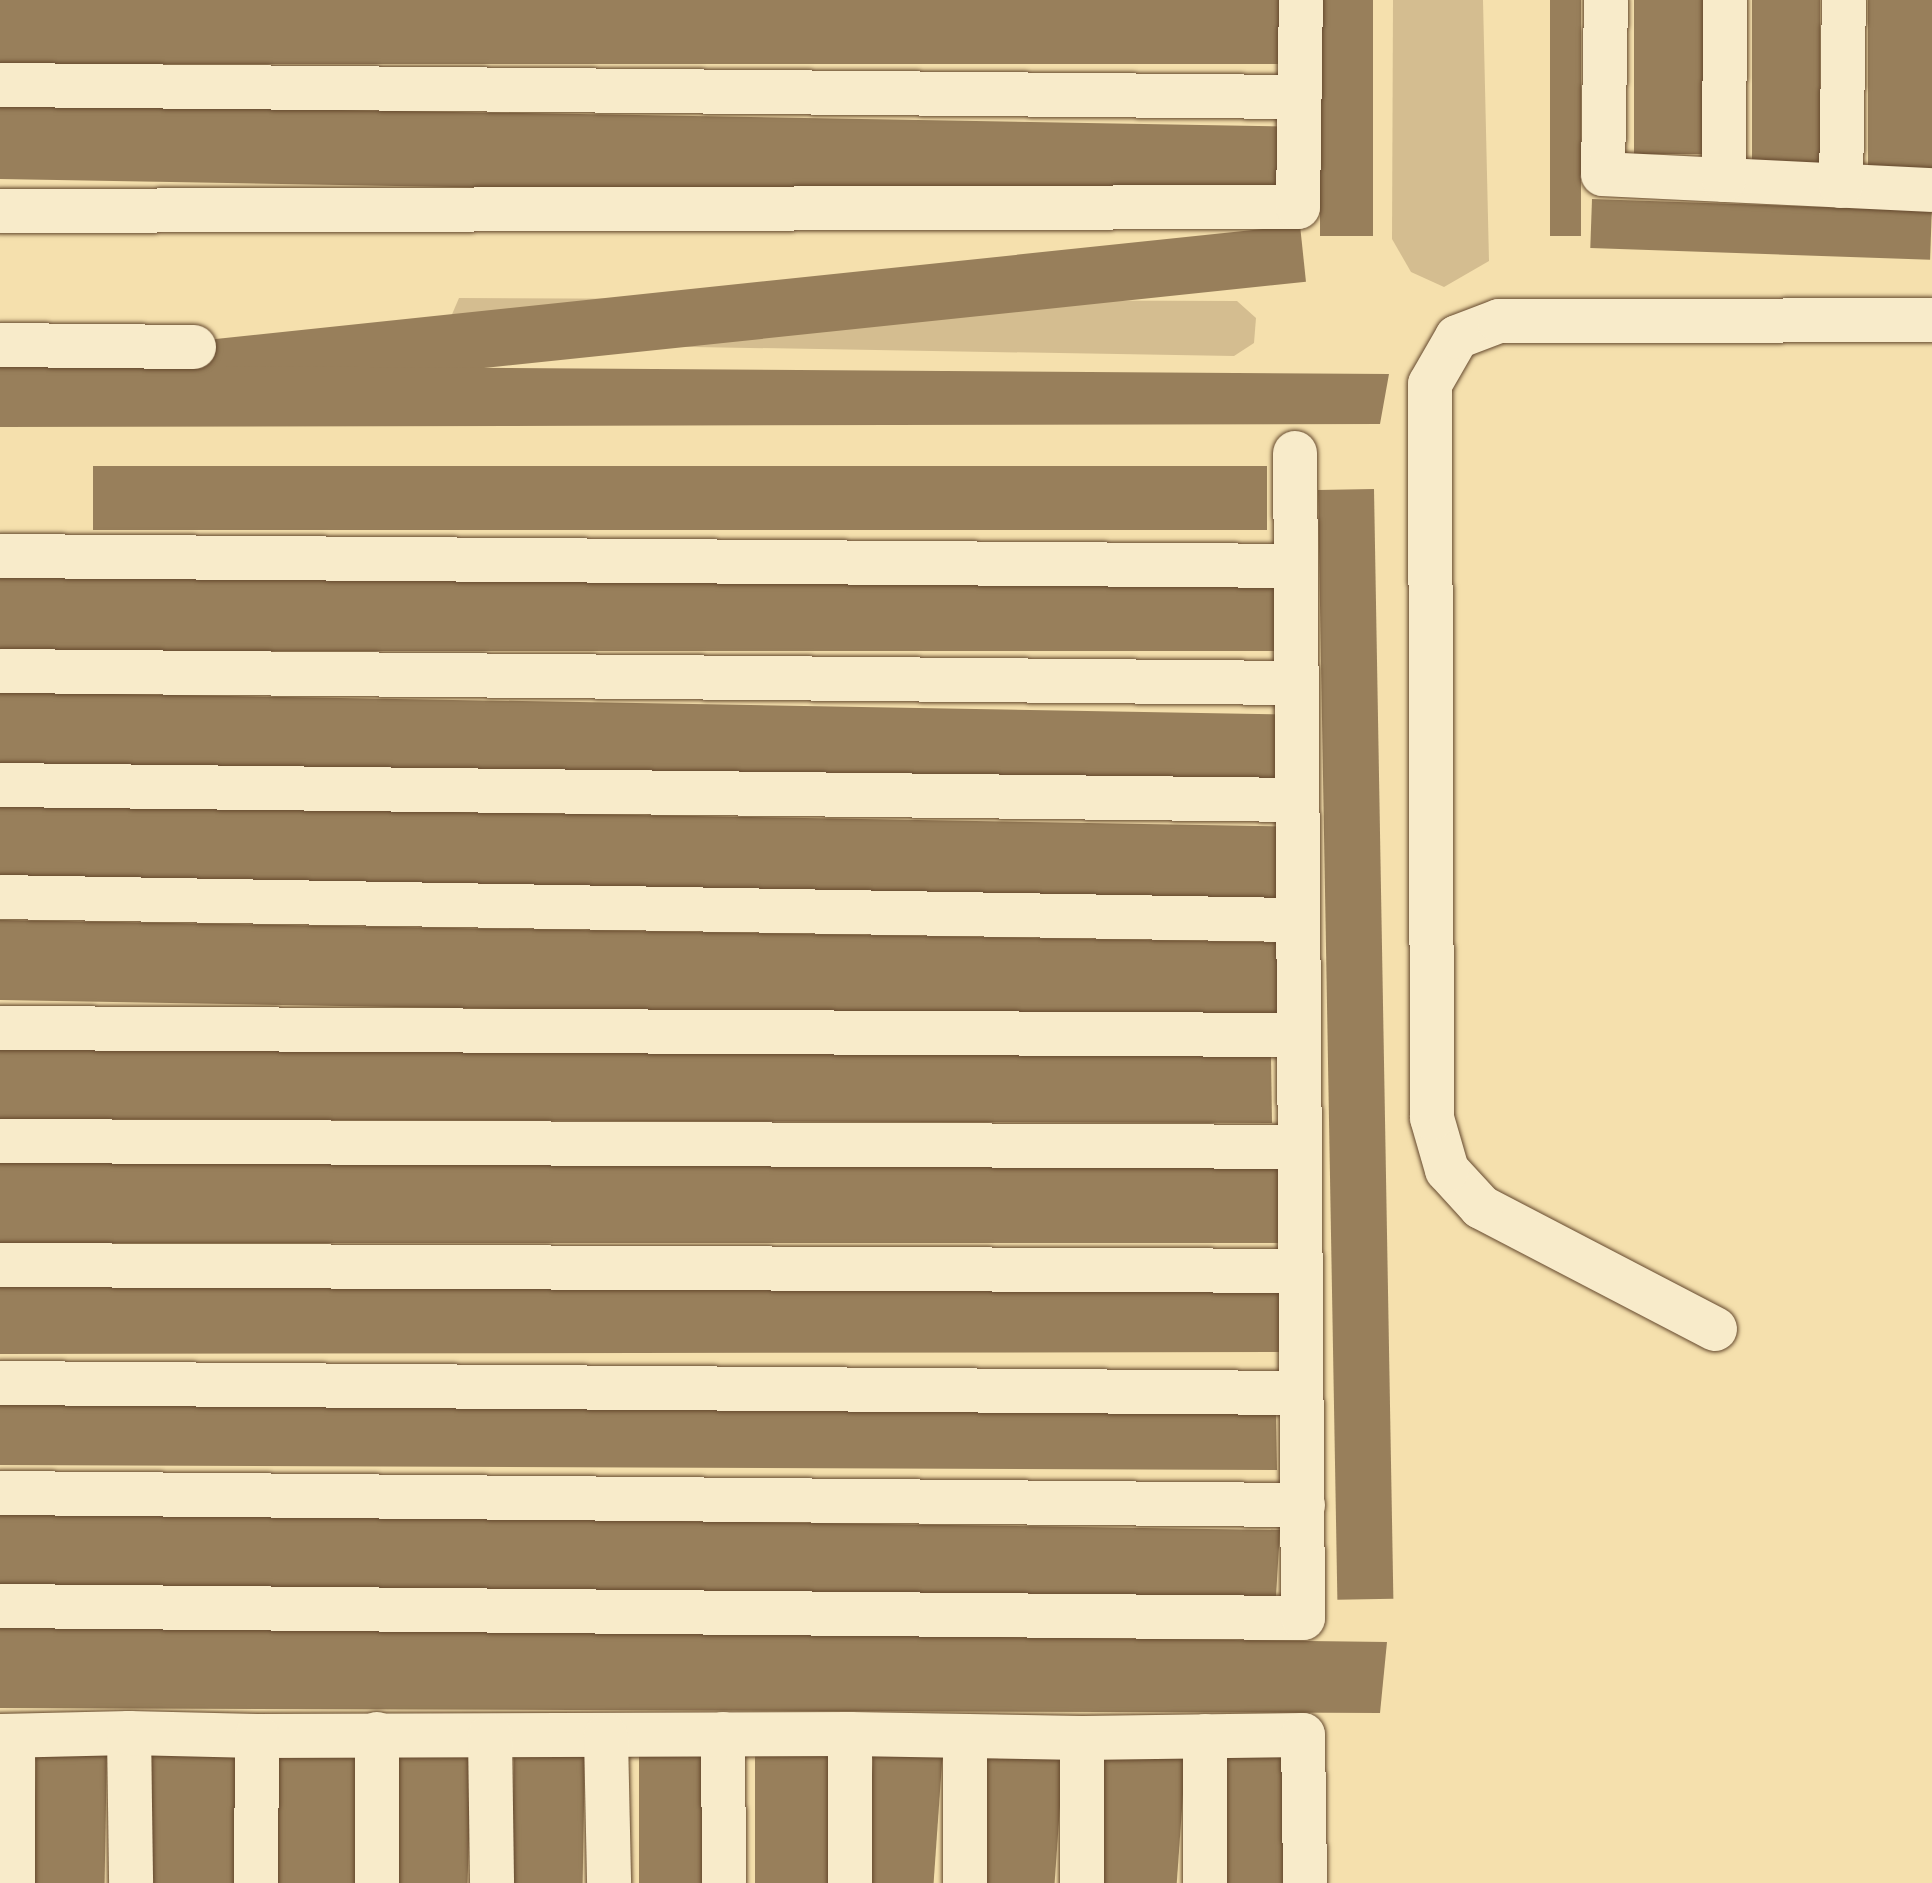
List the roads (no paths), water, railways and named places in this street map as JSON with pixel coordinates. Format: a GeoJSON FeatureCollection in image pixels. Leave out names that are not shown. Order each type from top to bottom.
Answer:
{"type":"FeatureCollection","features":[{"type":"Feature","properties":{"kind":"lane"},"geometry":{"type":"LineString","coordinates":[[0,211],[1298,207],[1301,0]]}},
{"type":"Feature","properties":{"kind":"lane"},"geometry":{"type":"LineString","coordinates":[[1606,0],[1603,174],[1932,190]]}},
{"type":"Feature","properties":{"kind":"lane"},"geometry":{"type":"LineString","coordinates":[[1724,180],[1725,0]]}},
{"type":"Feature","properties":{"kind":"lane"},"geometry":{"type":"LineString","coordinates":[[1841,186],[1844,0]]}},
{"type":"Feature","properties":{"kind":"lane"},"geometry":{"type":"LineString","coordinates":[[0,85],[1299,97]]}},
{"type":"Feature","properties":{"kind":"lane"},"geometry":{"type":"LineString","coordinates":[[1715,1329],[1481,1207],[1447,1170],[1443,1157],[1432,1118],[1430,384],[1457,337],[1499,321],[1932,320]]}},
{"type":"Feature","properties":{"kind":"lane"},"geometry":{"type":"LineString","coordinates":[[0,345],[194,347]]}},
{"type":"Feature","properties":{"kind":"lane"},"geometry":{"type":"LineString","coordinates":[[0,1606],[1303,1618],[1295,453]]}},
{"type":"Feature","properties":{"kind":"lane"},"geometry":{"type":"LineString","coordinates":[[0,556],[1295,566]]}},
{"type":"Feature","properties":{"kind":"lane"},"geometry":{"type":"LineString","coordinates":[[0,671],[1296,683]]}},
{"type":"Feature","properties":{"kind":"lane"},"geometry":{"type":"LineString","coordinates":[[0,785],[1297,800]]}},
{"type":"Feature","properties":{"kind":"lane"},"geometry":{"type":"LineString","coordinates":[[0,897],[1298,920]]}},
{"type":"Feature","properties":{"kind":"lane"},"geometry":{"type":"LineString","coordinates":[[0,1028],[1299,1035]]}},
{"type":"Feature","properties":{"kind":"lane"},"geometry":{"type":"LineString","coordinates":[[0,1141],[1300,1147]]}},
{"type":"Feature","properties":{"kind":"lane"},"geometry":{"type":"LineString","coordinates":[[0,1265],[1301,1271]]}},
{"type":"Feature","properties":{"kind":"lane"},"geometry":{"type":"LineString","coordinates":[[0,1383],[1301,1393]]}},
{"type":"Feature","properties":{"kind":"lane"},"geometry":{"type":"LineString","coordinates":[[0,1493],[1303,1505]]}},
{"type":"Feature","properties":{"kind":"lane"},"geometry":{"type":"LineString","coordinates":[[129,1733],[131,1883]]}},
{"type":"Feature","properties":{"kind":"lane"},"geometry":{"type":"LineString","coordinates":[[13,1883],[6,1736],[129,1733],[257,1736],[850,1734],[1082,1738],[1303,1735],[1305,1883]]}},
{"type":"Feature","properties":{"kind":"lane"},"geometry":{"type":"LineString","coordinates":[[377,1734],[377,1883]]}},
{"type":"Feature","properties":{"kind":"lane"},"geometry":{"type":"LineString","coordinates":[[723,1734],[724,1883]]}},
{"type":"Feature","properties":{"kind":"lane"},"geometry":{"type":"LineString","coordinates":[[850,1734],[850,1883]]}},
{"type":"Feature","properties":{"kind":"lane"},"geometry":{"type":"LineString","coordinates":[[256,1883],[257,1736]]}},
{"type":"Feature","properties":{"kind":"lane"},"geometry":{"type":"LineString","coordinates":[[490,1736],[492,1883]]}},
{"type":"Feature","properties":{"kind":"lane"},"geometry":{"type":"LineString","coordinates":[[606,1736],[609,1883]]}},
{"type":"Feature","properties":{"kind":"lane"},"geometry":{"type":"LineString","coordinates":[[965,1736],[965,1883]]}},
{"type":"Feature","properties":{"kind":"lane"},"geometry":{"type":"LineString","coordinates":[[1205,1736],[1205,1883]]}},
{"type":"Feature","properties":{"kind":"lane"},"geometry":{"type":"LineString","coordinates":[[1082,1738],[1082,1883]]}}]}
